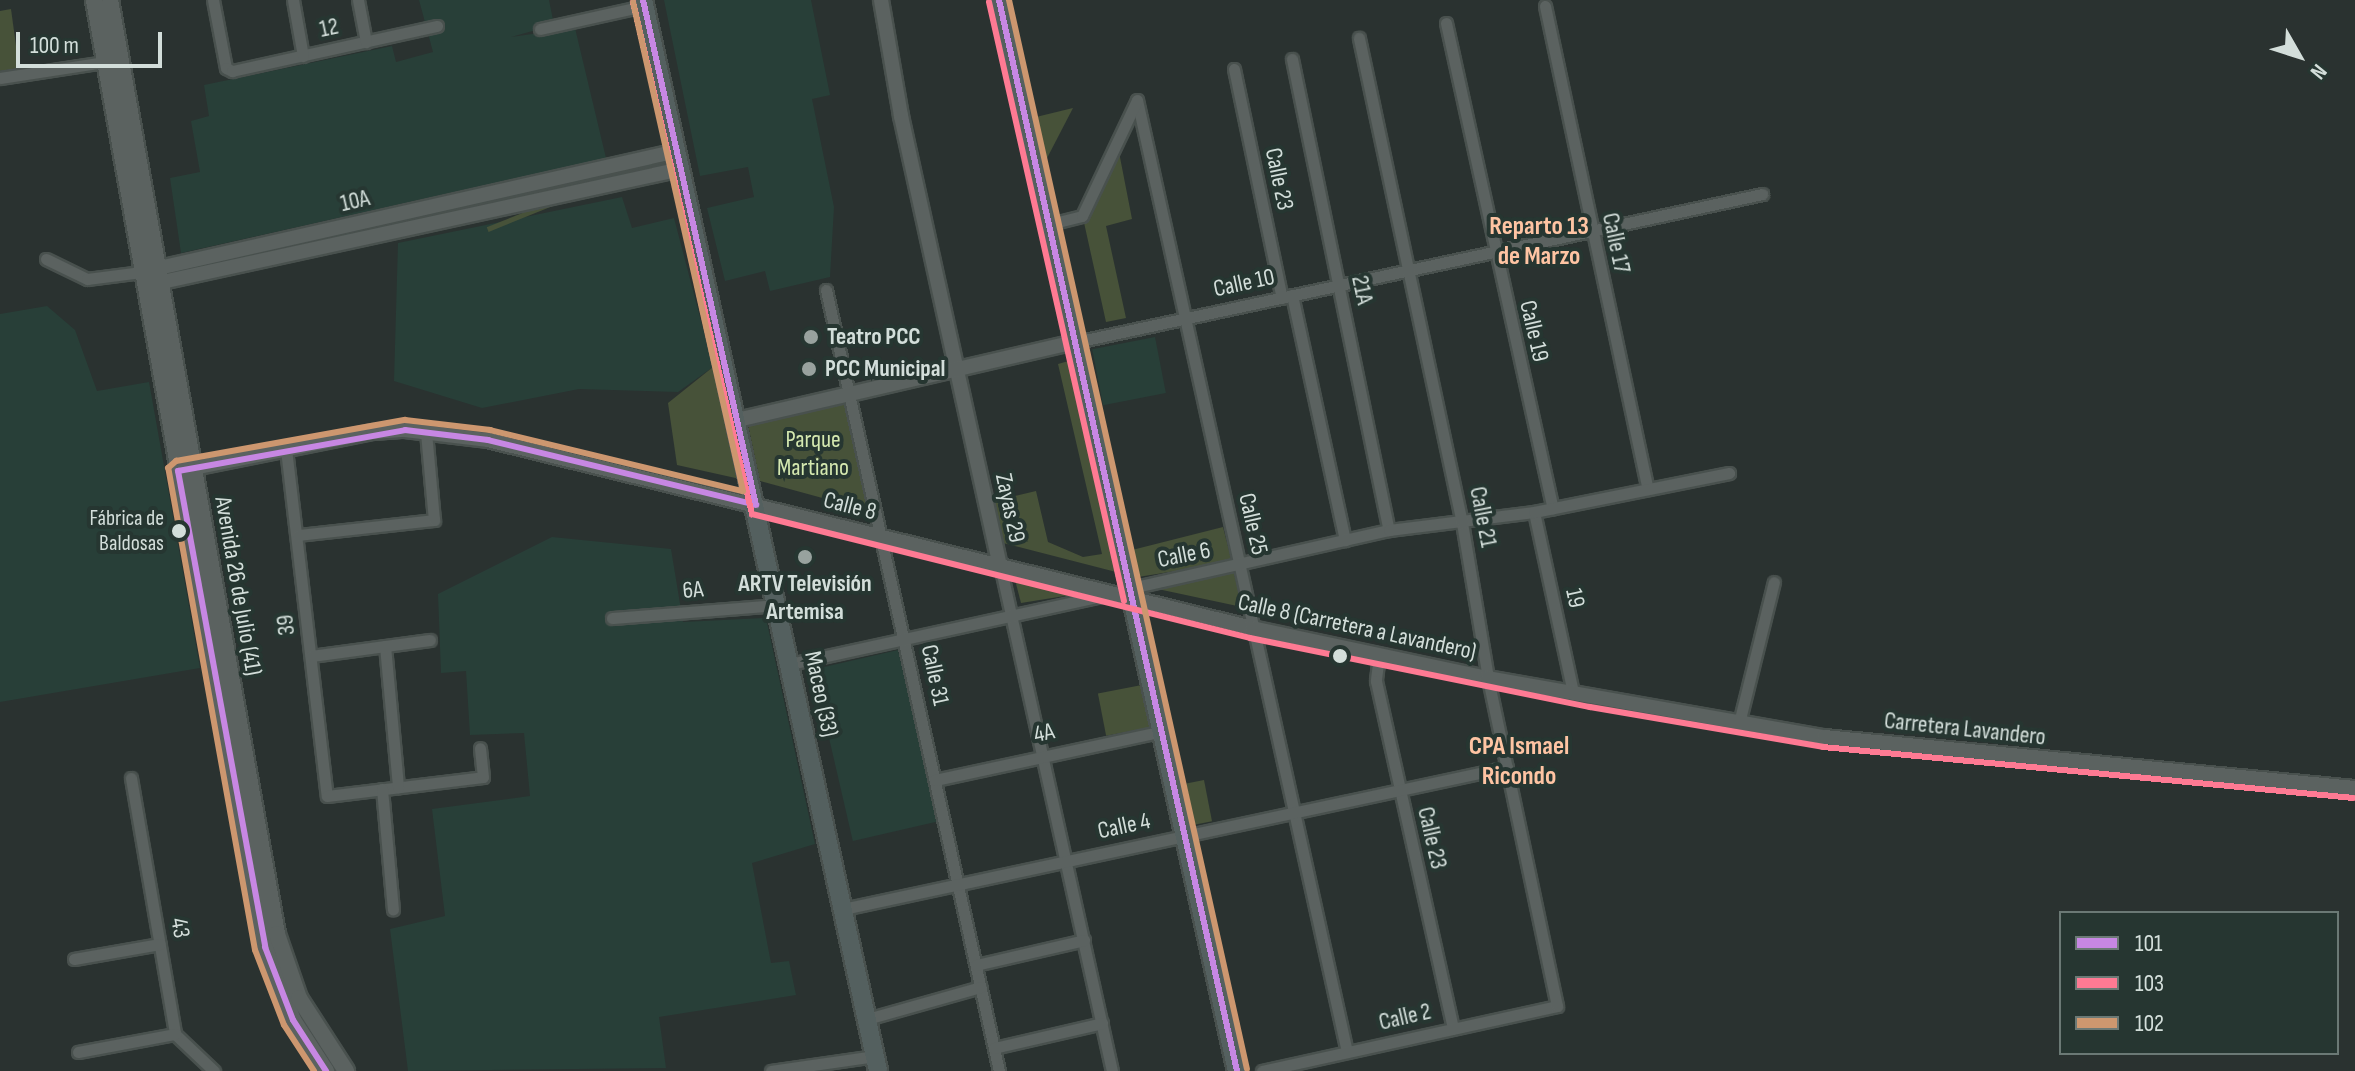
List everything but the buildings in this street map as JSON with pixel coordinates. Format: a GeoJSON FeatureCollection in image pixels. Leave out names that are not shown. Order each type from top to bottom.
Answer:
{"type":"FeatureCollection","features":[{"type":"Feature","properties":{"kind":"main road","name":"Avenida 26 de Julio (41)"},"geometry":{"type":"LineString","coordinates":[[94,0],[151,277]]}},
{"type":"Feature","properties":{"kind":"main road","name":"Avenida 26 de Julio (41)"},"geometry":{"type":"LineString","coordinates":[[110,0],[151,277],[265,947],[293,1020],[326,1071]]}},
{"type":"Feature","properties":{"kind":"main road"},"geometry":{"type":"LineString","coordinates":[[999,0],[1237,1071]]}},
{"type":"Feature","properties":{"kind":"main road","name":"Maceo (33)"},"geometry":{"type":"LineString","coordinates":[[643,3],[877,1064]]}},
{"type":"Feature","properties":{"kind":"main road","name":"Avenida 26 de Julio (41)"},"geometry":{"type":"LineString","coordinates":[[185,470],[277,934],[299,998],[346,1071]]}},
{"type":"Feature","properties":{"kind":"street","name":"12"},"geometry":{"type":"LineString","coordinates":[[213,0],[229,70],[437,26]]}},
{"type":"Feature","properties":{"kind":"street"},"geometry":{"type":"LineString","coordinates":[[293,0],[303,56]]}},
{"type":"Feature","properties":{"kind":"street"},"geometry":{"type":"LineString","coordinates":[[358,0],[366,42]]}},
{"type":"Feature","properties":{"kind":"street","name":"Zayas 29"},"geometry":{"type":"LineString","coordinates":[[881,0],[957,369],[1112,1071]]}},
{"type":"Feature","properties":{"kind":"street"},"geometry":{"type":"LineString","coordinates":[[540,29],[643,3]]}},
{"type":"Feature","properties":{"kind":"street","name":"Calle 17"},"geometry":{"type":"LineString","coordinates":[[1545,6],[1648,489]]}},
{"type":"Feature","properties":{"kind":"street","name":"Calle 19"},"geometry":{"type":"LineString","coordinates":[[1446,23],[1493,250],[1553,508]]}},
{"type":"Feature","properties":{"kind":"street","name":"Calle 21"},"geometry":{"type":"LineString","coordinates":[[1359,38],[1462,523],[1488,678],[1557,1006]]}},
{"type":"Feature","properties":{"kind":"street","name":"21A"},"geometry":{"type":"LineString","coordinates":[[1292,59],[1389,530]]}},
{"type":"Feature","properties":{"kind":"street"},"geometry":{"type":"LineString","coordinates":[[0,78],[105,62]]}},
{"type":"Feature","properties":{"kind":"street","name":"Calle 23"},"geometry":{"type":"LineString","coordinates":[[1234,69],[1345,540]]}},
{"type":"Feature","properties":{"kind":"street","name":"Calle 25"},"geometry":{"type":"LineString","coordinates":[[1050,224],[1082,216],[1137,100],[1347,1052]]}},
{"type":"Feature","properties":{"kind":"street","name":"10A"},"geometry":{"type":"LineString","coordinates":[[151,277],[467,198],[679,160]]}},
{"type":"Feature","properties":{"kind":"street","name":"10A"},"geometry":{"type":"LineString","coordinates":[[46,259],[87,279],[151,277],[471,215],[679,160]]}},
{"type":"Feature","properties":{"kind":"street","name":"Calle 10"},"geometry":{"type":"LineString","coordinates":[[737,420],[1493,250],[1762,194]]}},
{"type":"Feature","properties":{"kind":"street"},"geometry":{"type":"LineString","coordinates":[[467,198],[471,215]]}},
{"type":"Feature","properties":{"kind":"street","name":"Calle 31"},"geometry":{"type":"LineString","coordinates":[[826,290],[883,536],[999,1071]]}},
{"type":"Feature","properties":{"kind":"street","name":"Calle 8"},"geometry":{"type":"LineString","coordinates":[[185,470],[373,432],[426,432],[488,440],[1111,593],[1133,593]]}},
{"type":"Feature","properties":{"kind":"street"},"geometry":{"type":"LineString","coordinates":[[298,535],[434,520],[426,432]]}},
{"type":"Feature","properties":{"kind":"street","name":"39"},"geometry":{"type":"LineString","coordinates":[[286,449],[327,796],[382,789]]}},
{"type":"Feature","properties":{"kind":"street","name":"Calle 6"},"geometry":{"type":"LineString","coordinates":[[1133,593],[1389,530],[1534,512],[1729,473]]}},
{"type":"Feature","properties":{"kind":"street","name":"19"},"geometry":{"type":"LineString","coordinates":[[1534,512],[1573,692]]}},
{"type":"Feature","properties":{"kind":"street"},"geometry":{"type":"LineString","coordinates":[[1739,723],[1774,582]]}},
{"type":"Feature","properties":{"kind":"street"},"geometry":{"type":"LineString","coordinates":[[790,664],[1111,593]]}},
{"type":"Feature","properties":{"kind":"street","name":"Calle 8 (Carretera a Lavandero)"},"geometry":{"type":"LineString","coordinates":[[1133,593],[1252,628],[1488,678],[1573,692]]}},
{"type":"Feature","properties":{"kind":"street","name":"6A"},"geometry":{"type":"LineString","coordinates":[[612,618],[778,605]]}},
{"type":"Feature","properties":{"kind":"street"},"geometry":{"type":"LineString","coordinates":[[311,656],[430,640]]}},
{"type":"Feature","properties":{"kind":"street"},"geometry":{"type":"LineString","coordinates":[[385,646],[398,787]]}},
{"type":"Feature","properties":{"kind":"street","name":"Calle 23"},"geometry":{"type":"LineString","coordinates":[[1379,655],[1376,681],[1453,1029]]}},
{"type":"Feature","properties":{"kind":"street","name":"Carretera Lavandero"},"geometry":{"type":"LineString","coordinates":[[1573,692],[1824,737],[2355,788]]}},
{"type":"Feature","properties":{"kind":"street","name":"4A"},"geometry":{"type":"LineString","coordinates":[[935,780],[1163,731]]}},
{"type":"Feature","properties":{"kind":"street"},"geometry":{"type":"LineString","coordinates":[[393,909],[382,789],[483,777],[480,748]]}},
{"type":"Feature","properties":{"kind":"street","name":"Calle 4"},"geometry":{"type":"LineString","coordinates":[[843,909],[1507,767]]}},
{"type":"Feature","properties":{"kind":"street","name":"43"},"geometry":{"type":"LineString","coordinates":[[131,778],[175,1034]]}},
{"type":"Feature","properties":{"kind":"street"},"geometry":{"type":"LineString","coordinates":[[976,965],[1084,940]]}},
{"type":"Feature","properties":{"kind":"street"},"geometry":{"type":"LineString","coordinates":[[74,959],[160,944]]}},
{"type":"Feature","properties":{"kind":"street"},"geometry":{"type":"LineString","coordinates":[[867,1019],[981,987]]}},
{"type":"Feature","properties":{"kind":"street","name":"Calle 2"},"geometry":{"type":"LineString","coordinates":[[1262,1071],[1557,1006]]}},
{"type":"Feature","properties":{"kind":"street"},"geometry":{"type":"LineString","coordinates":[[994,1048],[1102,1023]]}},
{"type":"Feature","properties":{"kind":"street"},"geometry":{"type":"LineString","coordinates":[[78,1052],[175,1034],[214,1071]]}},
{"type":"Feature","properties":{"kind":"street"},"geometry":{"type":"LineString","coordinates":[[771,1071],[877,1064]]}},
{"type":"Feature","properties":{"kind":"shaded area"},"geometry":{"type":"Polygon","coordinates":[[[419,0],[549,0],[554,25],[511,37],[575,28],[606,158],[181,253],[170,178],[200,172],[191,121],[209,116],[204,85],[392,46],[396,62],[433,52],[419,0]]]}},
{"type":"Feature","properties":{"kind":"shaded area"},"geometry":{"type":"Polygon","coordinates":[[[664,0],[811,0],[830,95],[812,99],[834,207],[830,277],[770,291],[765,271],[725,281],[707,208],[754,197],[748,167],[700,176],[664,0]]]}},
{"type":"Feature","properties":{"kind":"shaded area"},"geometry":{"type":"Polygon","coordinates":[[[622,197],[632,228],[674,218],[713,367],[678,392],[579,389],[482,408],[394,381],[398,243],[622,197]]]}},
{"type":"Feature","properties":{"kind":"shaded area"},"geometry":{"type":"Polygon","coordinates":[[[47,306],[75,330],[97,391],[149,382],[200,668],[0,702],[0,314],[47,306]]]}},
{"type":"Feature","properties":{"kind":"shaded area"},"geometry":{"type":"Polygon","coordinates":[[[1155,337],[1166,393],[1103,405],[1092,349],[1155,337]]]}},
{"type":"Feature","properties":{"kind":"shaded area"},"geometry":{"type":"Polygon","coordinates":[[[552,537],[671,549],[683,622],[766,618],[815,844],[752,863],[771,963],[789,961],[796,995],[659,1017],[666,1068],[408,1071],[390,929],[445,916],[432,809],[530,796],[524,733],[470,735],[466,671],[441,673],[438,594],[552,537]]]}},
{"type":"Feature","properties":{"kind":"shaded area"},"geometry":{"type":"Polygon","coordinates":[[[898,650],[938,821],[853,841],[813,670],[898,650]]]}},
{"type":"Feature","properties":{"kind":"green space"},"geometry":{"type":"Polygon","coordinates":[[[11,9],[19,68],[0,71],[0,11],[11,9]]]}},
{"type":"Feature","properties":{"kind":"green space"},"geometry":{"type":"Polygon","coordinates":[[[1073,108],[1045,162],[1036,117],[1073,108]]]}},
{"type":"Feature","properties":{"kind":"green space"},"geometry":{"type":"Polygon","coordinates":[[[1118,147],[1132,219],[1106,226],[1126,318],[1106,322],[1083,218],[1118,147]]]}},
{"type":"Feature","properties":{"kind":"green space"},"geometry":{"type":"Polygon","coordinates":[[[636,167],[638,172],[489,232],[487,227],[636,167]]]}},
{"type":"Feature","properties":{"kind":"green space"},"geometry":{"type":"Polygon","coordinates":[[[1072,360],[1120,573],[1003,543],[994,501],[1036,491],[1048,542],[1083,557],[1102,554],[1058,364],[1072,360]]]}},
{"type":"Feature","properties":{"kind":"green space"},"geometry":{"type":"Polygon","coordinates":[[[713,367],[740,479],[677,465],[668,403],[713,367]]]}},
{"type":"Feature","properties":{"kind":"green space","name":"Parque Martiano"},"geometry":{"type":"Polygon","coordinates":[[[845,403],[870,511],[760,481],[748,425],[845,403]]]}},
{"type":"Feature","properties":{"kind":"green space"},"geometry":{"type":"Polygon","coordinates":[[[1223,527],[1232,562],[1138,577],[1132,550],[1223,527]]]}},
{"type":"Feature","properties":{"kind":"green space"},"geometry":{"type":"Polygon","coordinates":[[[1234,573],[1242,607],[1153,588],[1234,573]]]}},
{"type":"Feature","properties":{"kind":"green space"},"geometry":{"type":"Polygon","coordinates":[[[1014,576],[1077,594],[1021,603],[1014,576]]]}},
{"type":"Feature","properties":{"kind":"green space"},"geometry":{"type":"Polygon","coordinates":[[[1147,684],[1155,726],[1106,736],[1098,694],[1147,684]]]}},
{"type":"Feature","properties":{"kind":"green space"},"geometry":{"type":"Polygon","coordinates":[[[1204,780],[1212,821],[1194,825],[1186,783],[1204,780]]]}},
{"type":"Feature","properties":{"kind":"transit line","name":"101"},"geometry":{"type":"LineString","coordinates":[[643,0],[756,505]]}},
{"type":"Feature","properties":{"kind":"transit line","name":"101"},"geometry":{"type":"LineString","coordinates":[[999,0],[1237,1071]]}},
{"type":"Feature","properties":{"kind":"transit line","name":"102"},"geometry":{"type":"LineString","coordinates":[[1009,0],[1247,1069]]}},
{"type":"Feature","properties":{"kind":"transit line","name":"103"},"geometry":{"type":"LineString","coordinates":[[633,2],[752,514],[1250,638],[1590,707],[1823,747],[2354,798]]}},
{"type":"Feature","properties":{"kind":"transit line","name":"102"},"geometry":{"type":"LineString","coordinates":[[314,1071],[284,1025],[255,950],[168,468],[176,461],[405,420],[490,430],[743,491],[633,2]]}},
{"type":"Feature","properties":{"kind":"transit line","name":"103"},"geometry":{"type":"LineString","coordinates":[[989,2],[1124,601]]}},
{"type":"Feature","properties":{"kind":"transit line","name":"101"},"geometry":{"type":"LineString","coordinates":[[178,471],[405,430],[488,440],[756,505]]}},
{"type":"Feature","properties":{"kind":"transit line","name":"101"},"geometry":{"type":"LineString","coordinates":[[178,471],[265,947],[293,1020],[326,1071]]}},
{"type":"Feature","properties":{"kind":"place","name":"Teatro PCC"},"geometry":{"type":"Point","coordinates":[811,337]}},
{"type":"Feature","properties":{"kind":"place","name":"PCC Municipal"},"geometry":{"type":"Point","coordinates":[809,369]}},
{"type":"Feature","properties":{"kind":"place","name":"Fábrica de Baldosas"},"geometry":{"type":"Point","coordinates":[179,531]}},
{"type":"Feature","properties":{"kind":"place","name":"ARTV Televisión Artemisa"},"geometry":{"type":"Point","coordinates":[805,557]}},
{"type":"Feature","properties":{"kind":"district","name":"Reparto 13 de Marzo"},"geometry":{"type":"Point","coordinates":[1539,242]}},
{"type":"Feature","properties":{"kind":"district","name":"CPA Ismael Ricondo"},"geometry":{"type":"Point","coordinates":[1519,762]}}]}
